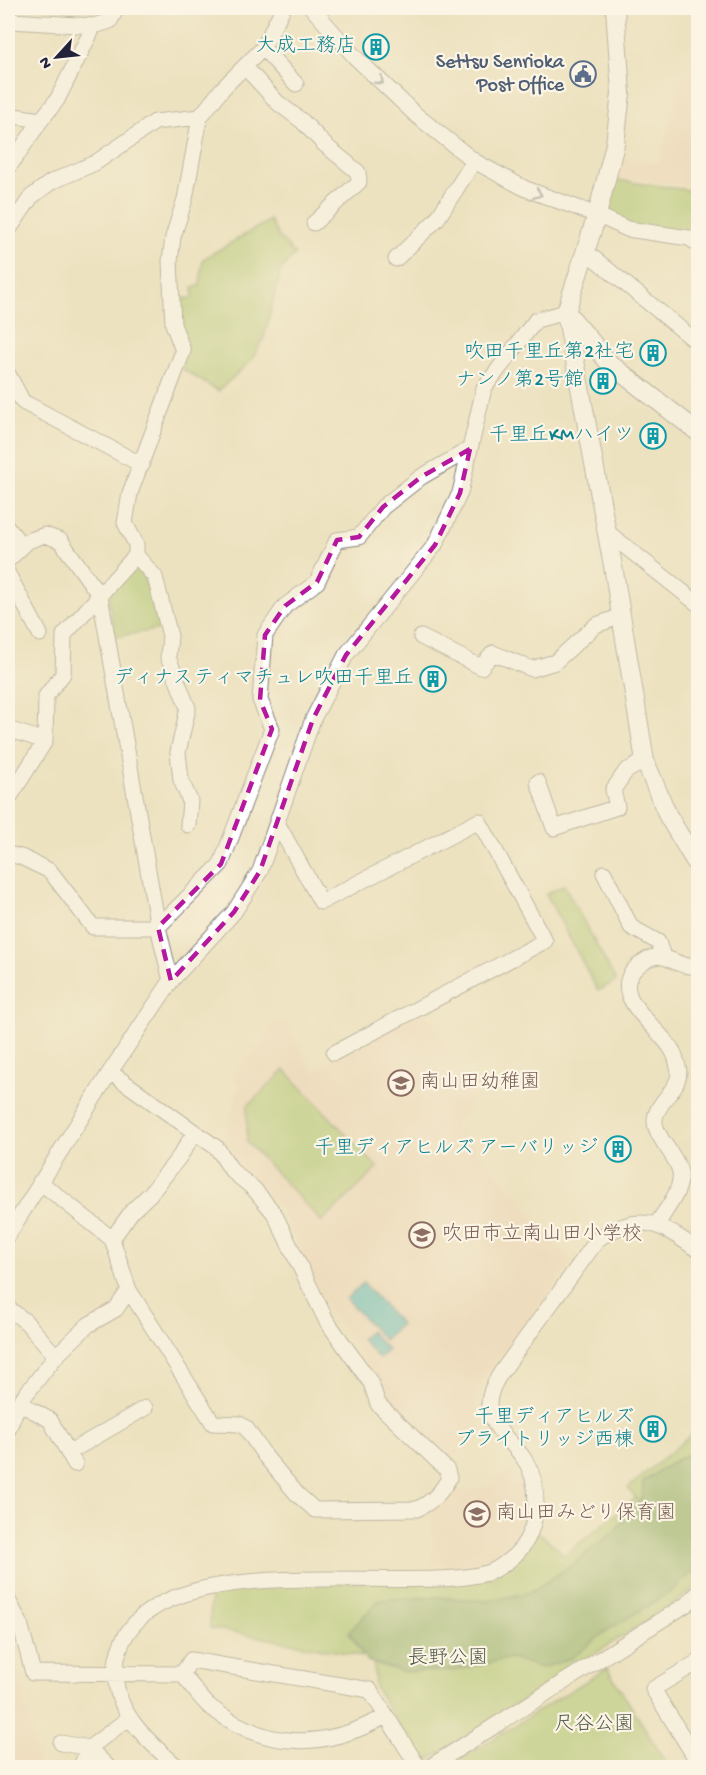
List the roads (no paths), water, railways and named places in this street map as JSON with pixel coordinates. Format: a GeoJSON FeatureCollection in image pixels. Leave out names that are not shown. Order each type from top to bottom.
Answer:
{"type":"FeatureCollection","features":[{"type":"Feature","properties":{"kind":"street"},"geometry":{"type":"LineString","coordinates":[[10,21],[94,26],[110,21],[117,8]]}},
{"type":"Feature","properties":{"kind":"street"},"geometry":{"type":"LineString","coordinates":[[188,825],[190,801],[181,780],[178,752],[188,708],[168,657],[170,636],[155,577],[136,555],[136,544],[125,524],[130,493],[183,351],[173,324],[170,261],[173,237],[185,199],[200,117],[222,88],[263,48],[283,8]]}},
{"type":"Feature","properties":{"kind":"street"},"geometry":{"type":"LineString","coordinates":[[312,8],[354,56],[416,115],[474,161],[526,189],[597,215],[627,229],[689,238],[699,244]]}},
{"type":"Feature","properties":{"kind":"street"},"geometry":{"type":"LineString","coordinates":[[615,8],[621,93],[615,144],[597,215],[566,312],[622,616],[645,761],[668,816],[696,857]]}},
{"type":"Feature","properties":{"kind":"street"},"geometry":{"type":"LineString","coordinates":[[11,164],[57,100],[94,26]]}},
{"type":"Feature","properties":{"kind":"street"},"geometry":{"type":"LineString","coordinates":[[263,48],[296,84]]}},
{"type":"Feature","properties":{"kind":"street"},"geometry":{"type":"LineString","coordinates":[[245,67],[278,103],[302,121],[324,144],[358,172],[359,182],[314,223]]}},
{"type":"Feature","properties":{"kind":"street"},"geometry":{"type":"LineString","coordinates":[[8,115],[41,120]]}},
{"type":"Feature","properties":{"kind":"street"},"geometry":{"type":"LineString","coordinates":[[8,231],[31,197],[51,182],[95,163],[155,122],[200,117]]}},
{"type":"Feature","properties":{"kind":"street"},"geometry":{"type":"LineString","coordinates":[[396,258],[437,219],[474,161]]}},
{"type":"Feature","properties":{"kind":"street"},"geometry":{"type":"LineString","coordinates":[[585,251],[699,343]]}},
{"type":"Feature","properties":{"kind":"street"},"geometry":{"type":"LineString","coordinates":[[566,312],[610,364],[699,432]]}},
{"type":"Feature","properties":{"kind":"street"},"geometry":{"type":"LineString","coordinates":[[8,1235],[110,1072],[171,981],[234,912],[260,871],[313,719],[346,655],[435,545],[460,493],[484,388],[536,320],[566,312]]}},
{"type":"Feature","properties":{"kind":"street"},"geometry":{"type":"LineString","coordinates":[[8,374],[23,402],[142,465]]}},
{"type":"Feature","properties":{"kind":"street"},"geometry":{"type":"LineString","coordinates":[[8,854],[21,857],[50,871],[93,927],[158,927],[221,864],[269,738],[272,729],[260,700],[265,635],[285,606],[317,582],[337,540],[359,537],[383,507],[421,477],[470,449]]}},
{"type":"Feature","properties":{"kind":"street"},"geometry":{"type":"LineString","coordinates":[[8,528],[22,546]]}},
{"type":"Feature","properties":{"kind":"street"},"geometry":{"type":"LineString","coordinates":[[607,532],[699,604]]}},
{"type":"Feature","properties":{"kind":"street"},"geometry":{"type":"LineString","coordinates":[[8,560],[28,541],[45,535],[62,541],[100,596],[158,927],[171,981]]}},
{"type":"Feature","properties":{"kind":"street"},"geometry":{"type":"LineString","coordinates":[[8,800],[45,741],[46,696],[63,674],[64,635],[136,555]]}},
{"type":"Feature","properties":{"kind":"street"},"geometry":{"type":"LineString","coordinates":[[8,574],[40,634]]}},
{"type":"Feature","properties":{"kind":"street"},"geometry":{"type":"LineString","coordinates":[[421,637],[481,667],[493,652],[532,669],[555,662],[596,625],[622,616]]}},
{"type":"Feature","properties":{"kind":"street"},"geometry":{"type":"LineString","coordinates":[[8,729],[45,741]]}},
{"type":"Feature","properties":{"kind":"street"},"geometry":{"type":"LineString","coordinates":[[538,783],[554,828],[617,807],[613,790],[626,771],[645,761]]}},
{"type":"Feature","properties":{"kind":"street"},"geometry":{"type":"LineString","coordinates":[[277,823],[321,902],[479,821],[545,941],[334,1053]]}},
{"type":"Feature","properties":{"kind":"street"},"geometry":{"type":"LineString","coordinates":[[604,873],[631,927],[658,942],[663,956]]}},
{"type":"Feature","properties":{"kind":"street"},"geometry":{"type":"LineString","coordinates":[[656,1225],[677,1190],[680,1173],[654,1122],[658,1107],[674,1087],[680,1071],[672,1050],[631,1003],[628,987],[631,974],[642,962],[652,957],[663,956],[689,968],[699,965]]}},
{"type":"Feature","properties":{"kind":"street"},"geometry":{"type":"LineString","coordinates":[[40,1182],[112,1239],[129,1290],[213,1423],[240,1424],[246,1428],[284,1479],[315,1510],[417,1509],[429,1504],[443,1490],[449,1478],[447,1470],[378,1404],[371,1383],[326,1320],[274,1213],[254,1189],[232,1171],[217,1148],[110,1072]]}},
{"type":"Feature","properties":{"kind":"street"},"geometry":{"type":"LineString","coordinates":[[112,1239],[132,1211],[151,1192],[180,1156],[195,1132]]}},
{"type":"Feature","properties":{"kind":"street"},"geometry":{"type":"LineString","coordinates":[[179,1767],[162,1753],[129,1718],[120,1696],[115,1673],[118,1652],[129,1628],[148,1610],[169,1599],[209,1588],[264,1579],[458,1579],[490,1573],[515,1555],[528,1535],[535,1518],[536,1500],[533,1478],[523,1458],[494,1425],[489,1407],[492,1388],[598,1239],[616,1227],[636,1221],[656,1225],[671,1231],[699,1250]]}},
{"type":"Feature","properties":{"kind":"street"},"geometry":{"type":"LineString","coordinates":[[8,1430],[19,1403],[56,1356],[88,1325],[117,1309],[129,1290]]}},
{"type":"Feature","properties":{"kind":"street"},"geometry":{"type":"LineString","coordinates":[[8,1308],[26,1322],[56,1356]]}},
{"type":"Feature","properties":{"kind":"street"},"geometry":{"type":"LineString","coordinates":[[19,1403],[50,1420],[72,1458],[127,1426],[145,1408]]}},
{"type":"Feature","properties":{"kind":"street"},"geometry":{"type":"LineString","coordinates":[[428,1767],[687,1604],[699,1593]]}},
{"type":"Feature","properties":{"kind":"street"},"geometry":{"type":"LineString","coordinates":[[8,1600],[20,1623],[33,1673],[182,1674],[207,1704],[241,1728],[279,1740],[306,1741],[340,1736],[366,1727],[386,1716]]}},
{"type":"Feature","properties":{"kind":"street"},"geometry":{"type":"LineString","coordinates":[[182,1674],[190,1660],[370,1690],[418,1767]]}},
{"type":"Feature","properties":{"kind":"street"},"geometry":{"type":"LineString","coordinates":[[699,1662],[653,1689],[699,1762]]}},
{"type":"Feature","properties":{"kind":"street"},"geometry":{"type":"LineString","coordinates":[[80,1767],[89,1748],[129,1718]]}},
{"type":"Feature","properties":{"kind":"street"},"geometry":{"type":"LineString","coordinates":[[61,1743],[89,1748],[109,1767]]}},
{"type":"Feature","properties":{"kind":"water"},"geometry":{"type":"Polygon","coordinates":[[[363,1283],[401,1324],[384,1340],[346,1299],[363,1283]]]}},
{"type":"Feature","properties":{"kind":"water"},"geometry":{"type":"Polygon","coordinates":[[[370,1331],[388,1350],[379,1359],[361,1339],[370,1331]]]}},
{"type":"Feature","properties":{"kind":"place","name":"大成工務店"},"geometry":{"type":"Point","coordinates":[376,47]}},
{"type":"Feature","properties":{"kind":"place","name":"Settsu Senrioka Post Office"},"geometry":{"type":"Point","coordinates":[583,74]}},
{"type":"Feature","properties":{"kind":"place","name":"吹田千里丘第2社宅"},"geometry":{"type":"Point","coordinates":[653,353]}},
{"type":"Feature","properties":{"kind":"place","name":"ナンノ第2号館"},"geometry":{"type":"Point","coordinates":[603,381]}},
{"type":"Feature","properties":{"kind":"place","name":"千里丘KMハイツ"},"geometry":{"type":"Point","coordinates":[653,436]}},
{"type":"Feature","properties":{"kind":"place","name":"ディナスティマチュレ吹田千里丘"},"geometry":{"type":"Point","coordinates":[433,679]}},
{"type":"Feature","properties":{"kind":"place","name":"南山田幼稚園"},"geometry":{"type":"Point","coordinates":[401,1083]}},
{"type":"Feature","properties":{"kind":"place","name":"千里ディアヒルズ アーバリッジ"},"geometry":{"type":"Point","coordinates":[618,1149]}},
{"type":"Feature","properties":{"kind":"place","name":"吹田市立南山田小学校"},"geometry":{"type":"Point","coordinates":[422,1235]}},
{"type":"Feature","properties":{"kind":"place","name":"千里ディアヒルズ ブライトリッジ西棟"},"geometry":{"type":"Point","coordinates":[653,1429]}},
{"type":"Feature","properties":{"kind":"place","name":"南山田みどり保育園"},"geometry":{"type":"Point","coordinates":[477,1514]}},
{"type":"Feature","properties":{"kind":"park label","name":"長野公園"},"geometry":{"type":"Point","coordinates":[448,1659]}},
{"type":"Feature","properties":{"kind":"park label","name":"尺谷公園"},"geometry":{"type":"Point","coordinates":[594,1725]}}]}
